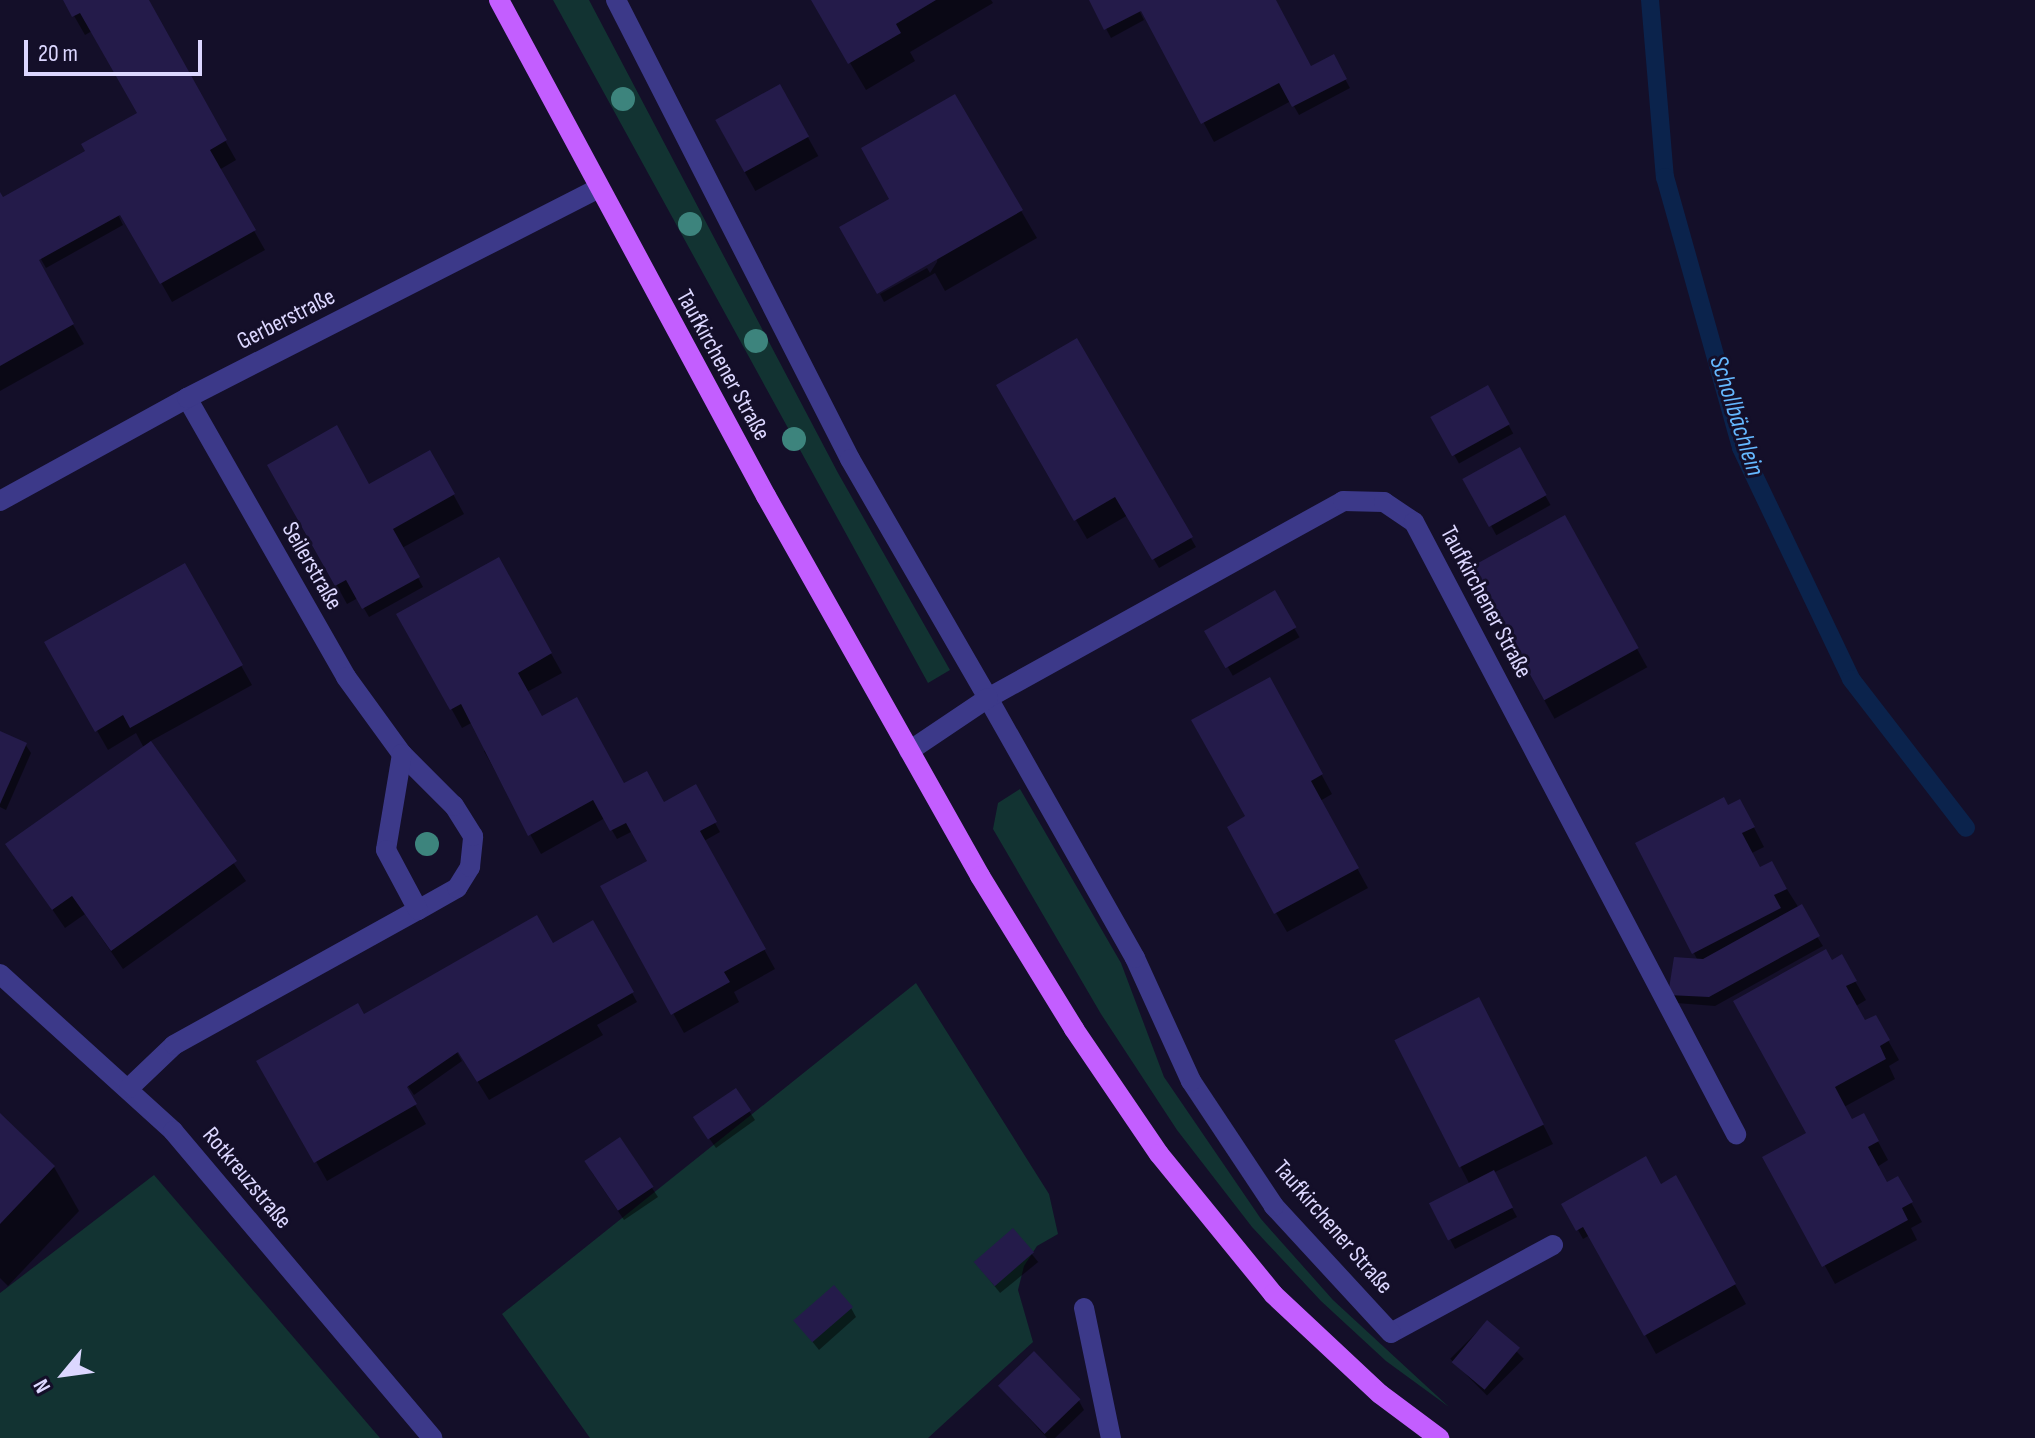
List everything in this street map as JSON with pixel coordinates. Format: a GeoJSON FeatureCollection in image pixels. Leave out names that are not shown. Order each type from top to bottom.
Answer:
{"type":"FeatureCollection","features":[{"type":"Feature","properties":{"kind":"main road","name":"Taufkirchener Straße"},"geometry":{"type":"LineString","coordinates":[[499,0],[597,189],[909,751],[1066,1016],[1159,1154],[1273,1294],[1380,1394],[1439,1438]]}},
{"type":"Feature","properties":{"kind":"street","name":"Taufkirchener Straße"},"geometry":{"type":"LineString","coordinates":[[616,0],[850,459],[1135,958],[1191,1081],[1274,1206],[1391,1333],[1553,1245]]}},
{"type":"Feature","properties":{"kind":"street","name":"Gerberstraße"},"geometry":{"type":"LineString","coordinates":[[0,501],[187,398],[597,189]]}},
{"type":"Feature","properties":{"kind":"street","name":"Seilerstraße"},"geometry":{"type":"LineString","coordinates":[[129,1088],[174,1045],[457,888],[470,867],[473,836],[454,806],[402,754],[346,677],[187,398]]}},
{"type":"Feature","properties":{"kind":"street","name":"Taufkirchener Straße"},"geometry":{"type":"LineString","coordinates":[[909,751],[988,698],[1343,501],[1384,502],[1414,522],[1662,974],[1736,1134]]}},
{"type":"Feature","properties":{"kind":"street"},"geometry":{"type":"LineString","coordinates":[[402,754],[386,850],[418,910]]}},
{"type":"Feature","properties":{"kind":"street","name":"Rotkreuzstraße"},"geometry":{"type":"LineString","coordinates":[[0,974],[173,1131],[432,1438]]}},
{"type":"Feature","properties":{"kind":"street"},"geometry":{"type":"LineString","coordinates":[[1084,1308],[1111,1438]]}},
{"type":"Feature","properties":{"kind":"green space"},"geometry":{"type":"Polygon","coordinates":[[[553,0],[589,0],[838,473],[950,670],[928,683],[553,0]]]}},
{"type":"Feature","properties":{"kind":"green space"},"geometry":{"type":"Polygon","coordinates":[[[1020,789],[1121,963],[1164,1077],[1261,1219],[1333,1300],[1449,1407],[1386,1361],[1321,1301],[1252,1227],[1177,1130],[1101,1014],[993,829],[998,803],[1020,789]]]}},
{"type":"Feature","properties":{"kind":"green space"},"geometry":{"type":"Polygon","coordinates":[[[916,983],[1049,1194],[1058,1234],[1037,1246],[1024,1266],[1018,1290],[1033,1342],[928,1438],[590,1438],[502,1314],[916,983]]]}},
{"type":"Feature","properties":{"kind":"green space"},"geometry":{"type":"Polygon","coordinates":[[[154,1175],[380,1438],[0,1438],[0,1293],[154,1175]]]}},
{"type":"Feature","properties":{"kind":"building"},"geometry":{"type":"Polygon","coordinates":[[[63,0],[149,0],[227,140],[210,150],[256,230],[160,284],[120,215],[39,260],[74,324],[0,366],[0,192],[3,197],[85,151],[81,144],[137,113],[80,13],[72,17],[63,0]]]}},
{"type":"Feature","properties":{"kind":"building"},"geometry":{"type":"Polygon","coordinates":[[[811,0],[936,0],[896,24],[901,33],[848,64],[811,0]]]}},
{"type":"Feature","properties":{"kind":"building"},"geometry":{"type":"Polygon","coordinates":[[[1089,0],[1276,0],[1311,66],[1334,54],[1347,79],[1292,107],[1279,83],[1201,124],[1141,11],[1104,30],[1089,0]]]}},
{"type":"Feature","properties":{"kind":"building"},"geometry":{"type":"Polygon","coordinates":[[[780,84],[809,136],[744,172],[715,120],[780,84]]]}},
{"type":"Feature","properties":{"kind":"building"},"geometry":{"type":"Polygon","coordinates":[[[955,94],[1023,210],[877,294],[839,227],[889,199],[861,148],[955,94]]]}},
{"type":"Feature","properties":{"kind":"building"},"geometry":{"type":"Polygon","coordinates":[[[1077,338],[1193,537],[1152,560],[1115,497],[1074,521],[996,385],[1077,338]]]}},
{"type":"Feature","properties":{"kind":"building"},"geometry":{"type":"Polygon","coordinates":[[[1488,385],[1510,424],[1452,456],[1430,417],[1488,385]]]}},
{"type":"Feature","properties":{"kind":"building"},"geometry":{"type":"Polygon","coordinates":[[[337,425],[369,484],[430,450],[455,494],[393,529],[420,577],[362,609],[346,580],[335,586],[267,465],[337,425]]]}},
{"type":"Feature","properties":{"kind":"building"},"geometry":{"type":"Polygon","coordinates":[[[1520,447],[1547,495],[1489,527],[1462,479],[1520,447]]]}},
{"type":"Feature","properties":{"kind":"building"},"geometry":{"type":"Polygon","coordinates":[[[1565,515],[1639,648],[1544,700],[1471,567],[1565,515]]]}},
{"type":"Feature","properties":{"kind":"building"},"geometry":{"type":"Polygon","coordinates":[[[499,557],[552,653],[518,673],[542,716],[577,697],[624,783],[647,771],[664,802],[696,784],[717,822],[700,831],[766,949],[724,972],[730,982],[671,1015],[600,886],[647,861],[626,823],[610,831],[593,800],[528,836],[461,704],[450,710],[396,614],[499,557]]]}},
{"type":"Feature","properties":{"kind":"building"},"geometry":{"type":"Polygon","coordinates":[[[185,563],[243,665],[130,728],[123,715],[95,732],[44,642],[185,563]]]}},
{"type":"Feature","properties":{"kind":"building"},"geometry":{"type":"Polygon","coordinates":[[[1275,590],[1296,627],[1225,668],[1204,631],[1275,590]]]}},
{"type":"Feature","properties":{"kind":"building"},"geometry":{"type":"Polygon","coordinates":[[[1270,677],[1323,774],[1311,781],[1359,868],[1274,914],[1227,827],[1245,816],[1191,720],[1270,677]]]}},
{"type":"Feature","properties":{"kind":"building"},"geometry":{"type":"Polygon","coordinates":[[[0,731],[27,743],[0,804],[0,731]]]}},
{"type":"Feature","properties":{"kind":"building"},"geometry":{"type":"Polygon","coordinates":[[[151,741],[237,861],[111,951],[72,896],[52,910],[5,844],[151,741]]]}},
{"type":"Feature","properties":{"kind":"building"},"geometry":{"type":"Polygon","coordinates":[[[1724,797],[1728,805],[1740,799],[1755,827],[1742,833],[1760,867],[1772,861],[1787,889],[1774,895],[1781,908],[1692,954],[1635,843],[1724,797]]]}},
{"type":"Feature","properties":{"kind":"building"},"geometry":{"type":"Polygon","coordinates":[[[1802,904],[1820,936],[1709,997],[1668,995],[1674,957],[1703,959],[1802,904]]]}},
{"type":"Feature","properties":{"kind":"building"},"geometry":{"type":"Polygon","coordinates":[[[537,915],[553,943],[593,920],[634,992],[477,1082],[458,1052],[407,1087],[417,1104],[314,1163],[256,1061],[358,1003],[364,1014],[537,915]]]}},
{"type":"Feature","properties":{"kind":"building"},"geometry":{"type":"Polygon","coordinates":[[[1826,949],[1832,960],[1842,954],[1857,981],[1846,986],[1865,1020],[1876,1015],[1890,1040],[1880,1046],[1886,1059],[1835,1087],[1852,1119],[1864,1113],[1879,1141],[1868,1147],[1887,1182],[1898,1176],[1913,1202],[1902,1208],[1908,1220],[1822,1267],[1762,1157],[1806,1133],[1733,1001],[1826,949]]]}},
{"type":"Feature","properties":{"kind":"building"},"geometry":{"type":"Polygon","coordinates":[[[1479,997],[1544,1124],[1459,1168],[1394,1040],[1479,997]]]}},
{"type":"Feature","properties":{"kind":"building"},"geometry":{"type":"Polygon","coordinates":[[[736,1088],[751,1110],[708,1139],[693,1117],[736,1088]]]}},
{"type":"Feature","properties":{"kind":"building"},"geometry":{"type":"Polygon","coordinates":[[[0,1113],[55,1166],[0,1224],[0,1113]]]}},
{"type":"Feature","properties":{"kind":"building"},"geometry":{"type":"Polygon","coordinates":[[[620,1137],[654,1187],[618,1211],[584,1161],[620,1137]]]}},
{"type":"Feature","properties":{"kind":"building"},"geometry":{"type":"Polygon","coordinates":[[[1646,1156],[1661,1184],[1676,1175],[1736,1284],[1644,1336],[1583,1227],[1576,1231],[1561,1204],[1646,1156]]]}},
{"type":"Feature","properties":{"kind":"building"},"geometry":{"type":"Polygon","coordinates":[[[1494,1170],[1513,1207],[1448,1241],[1429,1203],[1494,1170]]]}},
{"type":"Feature","properties":{"kind":"building"},"geometry":{"type":"Polygon","coordinates":[[[1013,1228],[1034,1252],[995,1286],[974,1262],[1013,1228]]]}},
{"type":"Feature","properties":{"kind":"building"},"geometry":{"type":"Polygon","coordinates":[[[834,1285],[853,1307],[812,1342],[793,1320],[834,1285]]]}},
{"type":"Feature","properties":{"kind":"building"},"geometry":{"type":"Polygon","coordinates":[[[1487,1320],[1520,1348],[1485,1390],[1452,1362],[1487,1320]]]}},
{"type":"Feature","properties":{"kind":"building"},"geometry":{"type":"Polygon","coordinates":[[[1034,1351],[1081,1399],[1045,1434],[998,1386],[1034,1351]]]}},
{"type":"Feature","properties":{"kind":"waterway","name":"Schollbächlein"},"geometry":{"type":"LineString","coordinates":[[1650,0],[1665,177],[1741,448],[1851,679],[1966,828]]}}]}
